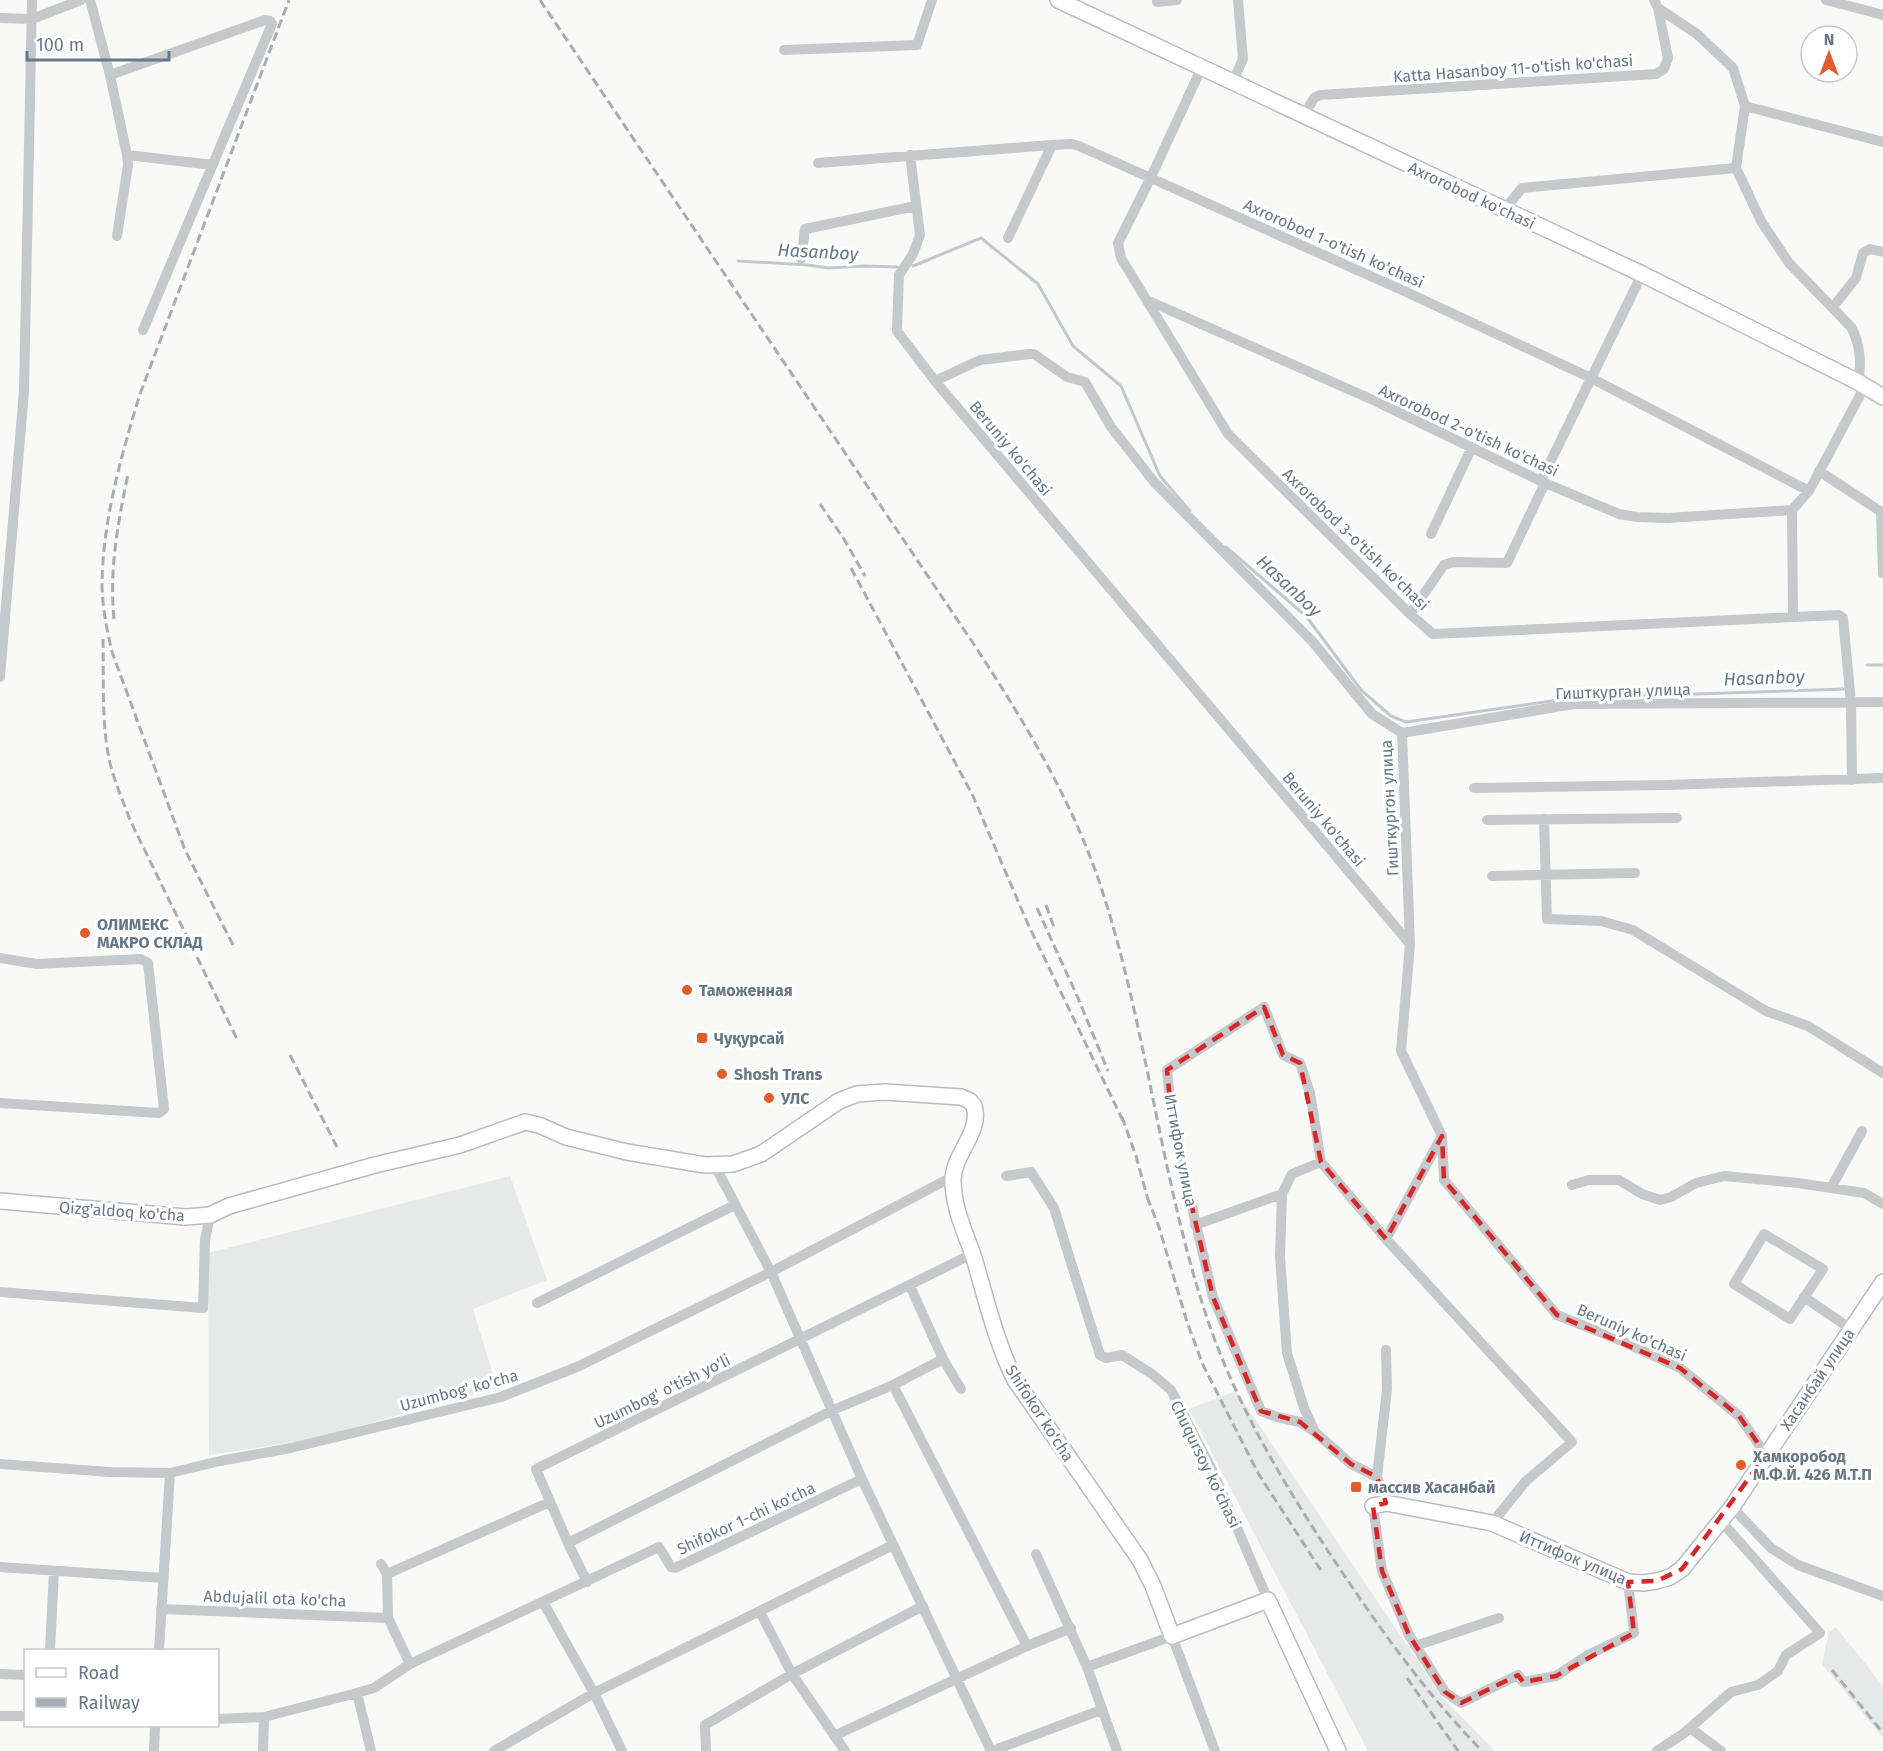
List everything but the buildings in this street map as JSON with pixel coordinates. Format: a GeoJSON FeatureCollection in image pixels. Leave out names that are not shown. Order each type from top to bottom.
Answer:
{"type":"FeatureCollection","features":[{"type":"Feature","properties":{"kind":"street"},"geometry":{"type":"LineString","coordinates":[[0,676],[24,391],[32,0]]}},
{"type":"Feature","properties":{"kind":"street"},"geometry":{"type":"LineString","coordinates":[[0,18],[32,19],[81,0]]}},
{"type":"Feature","properties":{"kind":"street"},"geometry":{"type":"LineString","coordinates":[[90,0],[110,75],[127,155],[128,165],[117,236]]}},
{"type":"Feature","properties":{"kind":"street"},"geometry":{"type":"LineString","coordinates":[[784,50],[917,45],[932,0]]}},
{"type":"Feature","properties":{"kind":"street","name":"Axrorobod ko'chasi"},"geometry":{"type":"LineString","coordinates":[[1058,0],[1642,274],[1862,384],[1883,398]]}},
{"type":"Feature","properties":{"kind":"street"},"geometry":{"type":"LineString","coordinates":[[1156,2],[1177,0]]}},
{"type":"Feature","properties":{"kind":"street"},"geometry":{"type":"LineString","coordinates":[[1233,81],[1243,59],[1238,0]]}},
{"type":"Feature","properties":{"kind":"street"},"geometry":{"type":"LineString","coordinates":[[1826,0],[1883,15]]}},
{"type":"Feature","properties":{"kind":"street"},"geometry":{"type":"LineString","coordinates":[[1656,4],[1697,34],[1733,68],[1745,106],[1736,168],[1761,221],[1789,263],[1833,307],[1856,334],[1862,384],[1809,491],[1792,510],[1793,616]]}},
{"type":"Feature","properties":{"kind":"street","name":"Katta Hasanboy 11-o'tish ko'chasi"},"geometry":{"type":"LineString","coordinates":[[1304,117],[1314,98],[1320,95],[1656,74],[1664,69],[1668,58],[1656,4]]}},
{"type":"Feature","properties":{"kind":"street"},"geometry":{"type":"LineString","coordinates":[[110,75],[265,20],[270,21],[271,28],[143,330]]}},
{"type":"Feature","properties":{"kind":"street","name":"Axrorobod 3-o'tish ko'chasi"},"geometry":{"type":"LineString","coordinates":[[1202,67],[1118,243],[1121,258],[1228,434],[1410,614],[1433,634],[1839,615],[1843,618],[1851,703]]}},
{"type":"Feature","properties":{"kind":"street"},"geometry":{"type":"LineString","coordinates":[[1745,106],[1883,142]]}},
{"type":"Feature","properties":{"kind":"street"},"geometry":{"type":"LineString","coordinates":[[1008,238],[1052,145]]}},
{"type":"Feature","properties":{"kind":"street","name":"Axrorobod 1-o'tish ko'chasi"},"geometry":{"type":"LineString","coordinates":[[818,163],[1052,145],[1079,146],[1404,291],[1591,378],[1809,491]]}},
{"type":"Feature","properties":{"kind":"street"},"geometry":{"type":"LineString","coordinates":[[127,155],[213,165]]}},
{"type":"Feature","properties":{"kind":"street","name":"Beruniy ko'chasi"},"geometry":{"type":"LineString","coordinates":[[910,155],[920,235],[913,254],[899,275],[897,331],[935,381],[1410,944],[1401,1051],[1442,1136],[1444,1180],[1557,1315],[1615,1338],[1680,1368],[1739,1416],[1766,1455]]}},
{"type":"Feature","properties":{"kind":"street"},"geometry":{"type":"LineString","coordinates":[[1504,210],[1522,188],[1736,168]]}},
{"type":"Feature","properties":{"kind":"street"},"geometry":{"type":"LineString","coordinates":[[801,259],[805,229],[916,206]]}},
{"type":"Feature","properties":{"kind":"street"},"geometry":{"type":"LineString","coordinates":[[1833,307],[1856,278],[1863,253],[1870,249],[1883,252]]}},
{"type":"Feature","properties":{"kind":"street"},"geometry":{"type":"LineString","coordinates":[[1410,614],[1444,565],[1453,562],[1507,562],[1591,378],[1642,274]]}},
{"type":"Feature","properties":{"kind":"street","name":"Axrorobod 2-o'tish ko'chasi"},"geometry":{"type":"LineString","coordinates":[[1149,301],[1373,400],[1543,482],[1619,514],[1668,518],[1792,510]]}},
{"type":"Feature","properties":{"kind":"street","name":"Гишткургон улица"},"geometry":{"type":"LineString","coordinates":[[935,381],[980,360],[1034,354],[1067,377],[1085,382],[1111,427],[1155,483],[1312,640],[1372,714],[1402,733],[1410,944]]}},
{"type":"Feature","properties":{"kind":"street"},"geometry":{"type":"LineString","coordinates":[[1431,534],[1472,447]]}},
{"type":"Feature","properties":{"kind":"street"},"geometry":{"type":"LineString","coordinates":[[1819,471],[1882,513],[1883,573]]}},
{"type":"Feature","properties":{"kind":"street","name":"Гишткурган улица"},"geometry":{"type":"LineString","coordinates":[[1402,733],[1574,704],[1883,702]]}},
{"type":"Feature","properties":{"kind":"street"},"geometry":{"type":"LineString","coordinates":[[1851,703],[1852,780]]}},
{"type":"Feature","properties":{"kind":"street"},"geometry":{"type":"LineString","coordinates":[[1474,788],[1883,778]]}},
{"type":"Feature","properties":{"kind":"street"},"geometry":{"type":"LineString","coordinates":[[1487,820],[1677,818]]}},
{"type":"Feature","properties":{"kind":"street"},"geometry":{"type":"LineString","coordinates":[[1544,819],[1547,919],[1601,921],[1633,930],[1766,1011],[1808,1026],[1883,1072]]}},
{"type":"Feature","properties":{"kind":"street"},"geometry":{"type":"LineString","coordinates":[[1492,876],[1635,873]]}},
{"type":"Feature","properties":{"kind":"street"},"geometry":{"type":"LineString","coordinates":[[0,958],[37,964],[141,959],[148,963],[164,1111],[159,1113],[0,1103]]}},
{"type":"Feature","properties":{"kind":"street","name":"Иттифок улица"},"geometry":{"type":"LineString","coordinates":[[1321,1162],[1310,1093],[1300,1064],[1283,1055],[1264,1007],[1167,1070],[1172,1121],[1212,1297],[1261,1411],[1300,1422],[1315,1432],[1350,1464],[1377,1477]]}},
{"type":"Feature","properties":{"kind":"street","name":"Shifokor ko'cha"},"geometry":{"type":"LineString","coordinates":[[716,1166],[739,1163],[755,1157],[839,1101],[863,1093],[959,1097],[968,1100],[974,1106],[975,1125],[958,1157],[954,1176],[956,1209],[1003,1355],[1015,1380],[1140,1560],[1153,1586],[1172,1636]]}},
{"type":"Feature","properties":{"kind":"street","name":"Qizg'aldoq ko'cha"},"geometry":{"type":"LineString","coordinates":[[0,1202],[161,1216],[210,1215],[229,1206],[375,1165],[460,1145],[525,1122],[535,1123],[566,1137],[627,1152],[716,1166]]}},
{"type":"Feature","properties":{"kind":"street"},"geometry":{"type":"LineString","coordinates":[[1831,1188],[1862,1131]]}},
{"type":"Feature","properties":{"kind":"street"},"geometry":{"type":"LineString","coordinates":[[1386,1239],[1442,1136]]}},
{"type":"Feature","properties":{"kind":"street"},"geometry":{"type":"LineString","coordinates":[[1195,1225],[1282,1194],[1292,1174],[1321,1162],[1386,1239],[1572,1442],[1526,1481],[1492,1523]]}},
{"type":"Feature","properties":{"kind":"street"},"geometry":{"type":"LineString","coordinates":[[716,1166],[771,1272],[862,1479],[992,1751],[1101,1710]]}},
{"type":"Feature","properties":{"kind":"street","name":"Chuqursoy ko'chasi"},"geometry":{"type":"LineString","coordinates":[[1006,1176],[1030,1172],[1054,1208],[1100,1354],[1106,1358],[1122,1354],[1171,1390],[1213,1472],[1268,1600],[1338,1751]]}},
{"type":"Feature","properties":{"kind":"street","name":"Uzumbog' ko'cha"},"geometry":{"type":"LineString","coordinates":[[0,1464],[110,1472],[170,1473],[291,1448],[508,1395],[577,1367],[771,1272],[954,1176]]}},
{"type":"Feature","properties":{"kind":"street"},"geometry":{"type":"LineString","coordinates":[[1572,1185],[1589,1180],[1619,1180],[1642,1194],[1660,1200],[1671,1197],[1696,1183],[1724,1176],[1864,1193],[1883,1204]]}},
{"type":"Feature","properties":{"kind":"street","name":"Иттифок улица"},"geometry":{"type":"LineString","coordinates":[[1282,1194],[1280,1256],[1287,1353],[1304,1408],[1315,1432]]}},
{"type":"Feature","properties":{"kind":"street"},"geometry":{"type":"LineString","coordinates":[[537,1304],[735,1205]]}},
{"type":"Feature","properties":{"kind":"street"},"geometry":{"type":"LineString","coordinates":[[0,1292],[203,1308],[205,1240],[210,1215]]}},
{"type":"Feature","properties":{"kind":"street"},"geometry":{"type":"LineString","coordinates":[[1764,1234],[1823,1269],[1804,1297],[1790,1319],[1734,1284],[1764,1234]]}},
{"type":"Feature","properties":{"kind":"street","name":"Uzumbog' o'tish yo'li"},"geometry":{"type":"LineString","coordinates":[[550,1502],[536,1469],[972,1254]]}},
{"type":"Feature","properties":{"kind":"street","name":"Хасанбай улица"},"geometry":{"type":"LineString","coordinates":[[1732,1507],[1883,1282]]}},
{"type":"Feature","properties":{"kind":"street"},"geometry":{"type":"LineString","coordinates":[[910,1286],[943,1359],[961,1389]]}},
{"type":"Feature","properties":{"kind":"street"},"geometry":{"type":"LineString","coordinates":[[1804,1297],[1851,1329]]}},
{"type":"Feature","properties":{"kind":"street"},"geometry":{"type":"LineString","coordinates":[[1386,1350],[1388,1389],[1377,1477],[1382,1571],[1408,1635],[1445,1692],[1461,1702],[1518,1675],[1523,1682],[1556,1676],[1588,1654],[1634,1633],[1628,1582]]}},
{"type":"Feature","properties":{"kind":"street"},"geometry":{"type":"LineString","coordinates":[[568,1543],[833,1410],[893,1385],[943,1359]]}},
{"type":"Feature","properties":{"kind":"street"},"geometry":{"type":"LineString","coordinates":[[893,1385],[1027,1646]]}},
{"type":"Feature","properties":{"kind":"street"},"geometry":{"type":"LineString","coordinates":[[159,1649],[170,1473]]}},
{"type":"Feature","properties":{"kind":"street","name":"Shifokor 1-chi ko'cha"},"geometry":{"type":"LineString","coordinates":[[587,1582],[660,1547],[671,1567],[675,1568],[862,1479]]}},
{"type":"Feature","properties":{"kind":"street"},"geometry":{"type":"LineString","coordinates":[[219,1719],[264,1717],[374,1688],[410,1664],[587,1582],[550,1502],[384,1569],[388,1618],[410,1664]]}},
{"type":"Feature","properties":{"kind":"street","name":"Иттифок улица"},"geometry":{"type":"LineString","coordinates":[[1380,1505],[1492,1523],[1628,1582],[1643,1583],[1657,1581],[1682,1569],[1732,1507]]}},
{"type":"Feature","properties":{"kind":"street"},"geometry":{"type":"LineString","coordinates":[[1732,1507],[1770,1548],[1798,1565],[1883,1596]]}},
{"type":"Feature","properties":{"kind":"street"},"geometry":{"type":"LineString","coordinates":[[1657,1751],[1690,1728],[1731,1692],[1758,1685],[1778,1671],[1786,1655],[1820,1633],[1721,1521]]}},
{"type":"Feature","properties":{"kind":"street"},"geometry":{"type":"LineString","coordinates":[[494,1751],[594,1693],[893,1545]]}},
{"type":"Feature","properties":{"kind":"street"},"geometry":{"type":"LineString","coordinates":[[1036,1554],[1088,1667],[1117,1751]]}},
{"type":"Feature","properties":{"kind":"street"},"geometry":{"type":"LineString","coordinates":[[0,1568],[163,1578]]}},
{"type":"Feature","properties":{"kind":"street"},"geometry":{"type":"LineString","coordinates":[[50,1649],[54,1571]]}},
{"type":"Feature","properties":{"kind":"street"},"geometry":{"type":"LineString","coordinates":[[1088,1667],[1268,1600]]}},
{"type":"Feature","properties":{"kind":"street"},"geometry":{"type":"LineString","coordinates":[[543,1602],[594,1693],[622,1751]]}},
{"type":"Feature","properties":{"kind":"street"},"geometry":{"type":"LineString","coordinates":[[702,1750],[705,1725],[792,1674],[922,1606]]}},
{"type":"Feature","properties":{"kind":"street","name":"Abdujalil ota ko'cha"},"geometry":{"type":"LineString","coordinates":[[161,1609],[388,1618]]}},
{"type":"Feature","properties":{"kind":"street"},"geometry":{"type":"LineString","coordinates":[[760,1612],[792,1674],[844,1751]]}},
{"type":"Feature","properties":{"kind":"street"},"geometry":{"type":"LineString","coordinates":[[1415,1646],[1499,1618]]}},
{"type":"Feature","properties":{"kind":"street"},"geometry":{"type":"LineString","coordinates":[[834,1736],[1027,1646],[1071,1628]]}},
{"type":"Feature","properties":{"kind":"street"},"geometry":{"type":"LineString","coordinates":[[1172,1636],[1215,1751]]}},
{"type":"Feature","properties":{"kind":"street"},"geometry":{"type":"LineString","coordinates":[[0,1674],[24,1675]]}},
{"type":"Feature","properties":{"kind":"street"},"geometry":{"type":"LineString","coordinates":[[357,1693],[371,1751]]}},
{"type":"Feature","properties":{"kind":"street"},"geometry":{"type":"LineString","coordinates":[[0,1716],[24,1716]]}},
{"type":"Feature","properties":{"kind":"street"},"geometry":{"type":"LineString","coordinates":[[263,1751],[264,1717]]}},
{"type":"Feature","properties":{"kind":"street"},"geometry":{"type":"LineString","coordinates":[[154,1727],[154,1751]]}},
{"type":"Feature","properties":{"kind":"street"},"geometry":{"type":"LineString","coordinates":[[1690,1728],[1721,1751]]}},
{"type":"Feature","properties":{"kind":"highlighted area"},"geometry":{"type":"Polygon","coordinates":[[[1264,1007],[1283,1055],[1300,1063],[1321,1162],[1386,1239],[1442,1136],[1444,1180],[1557,1315],[1680,1368],[1739,1416],[1766,1455],[1682,1569],[1657,1581],[1628,1582],[1634,1633],[1556,1676],[1523,1682],[1518,1675],[1461,1703],[1445,1692],[1409,1635],[1382,1571],[1373,1506],[1386,1503],[1377,1477],[1351,1464],[1300,1422],[1261,1411],[1213,1297],[1172,1121],[1167,1070],[1264,1007]]]}},
{"type":"Feature","properties":{"kind":"shaded area"},"geometry":{"type":"Polygon","coordinates":[[[510,1176],[547,1280],[473,1309],[497,1388],[308,1440],[209,1455],[208,1253],[510,1176]]]}},
{"type":"Feature","properties":{"kind":"shaded area"},"geometry":{"type":"Polygon","coordinates":[[[1236,1391],[1442,1697],[1495,1751],[1368,1751],[1189,1409],[1236,1391]]]}},
{"type":"Feature","properties":{"kind":"shaded area"},"geometry":{"type":"Polygon","coordinates":[[[1836,1627],[1883,1686],[1883,1738],[1822,1664],[1829,1632],[1836,1627]]]}},
{"type":"Feature","properties":{"kind":"waterway","name":"Hasanboy"},"geometry":{"type":"LineString","coordinates":[[913,266],[981,238],[1038,284],[1073,346],[1121,386],[1160,476],[1190,511]]}},
{"type":"Feature","properties":{"kind":"waterway","name":"Hasanboy"},"geometry":{"type":"LineString","coordinates":[[738,261],[829,268],[897,267]]}},
{"type":"Feature","properties":{"kind":"waterway","name":"Hasanboy"},"geometry":{"type":"LineString","coordinates":[[1226,547],[1306,616],[1361,690],[1391,716],[1406,722],[1572,698],[1845,689]]}},
{"type":"Feature","properties":{"kind":"waterway","name":"Hasanboy"},"geometry":{"type":"LineString","coordinates":[[1867,665],[1883,665]]}},
{"type":"Feature","properties":{"kind":"railway"},"geometry":{"type":"LineString","coordinates":[[233,945],[185,850],[112,652],[103,604],[103,564],[114,490],[140,394],[289,0]]}},
{"type":"Feature","properties":{"kind":"railway"},"geometry":{"type":"LineString","coordinates":[[540,0],[973,643],[1046,762],[1077,825],[1102,890],[1131,998],[1178,1217],[1209,1324],[1233,1385],[1278,1471],[1348,1580],[1420,1681],[1482,1751]]}},
{"type":"Feature","properties":{"kind":"railway"},"geometry":{"type":"LineString","coordinates":[[114,619],[114,564],[128,474]]}},
{"type":"Feature","properties":{"kind":"railway"},"geometry":{"type":"LineString","coordinates":[[820,504],[844,539],[865,576]]}},
{"type":"Feature","properties":{"kind":"railway"},"geometry":{"type":"LineString","coordinates":[[851,568],[973,796],[1027,922],[1125,1125]]}},
{"type":"Feature","properties":{"kind":"railway"},"geometry":{"type":"LineString","coordinates":[[103,639],[105,733],[114,778],[130,820],[237,1039]]}},
{"type":"Feature","properties":{"kind":"railway"},"geometry":{"type":"LineString","coordinates":[[1046,905],[1055,930]]}},
{"type":"Feature","properties":{"kind":"railway"},"geometry":{"type":"LineString","coordinates":[[1037,908],[1108,1071]]}},
{"type":"Feature","properties":{"kind":"railway"},"geometry":{"type":"LineString","coordinates":[[290,1055],[338,1149]]}},
{"type":"Feature","properties":{"kind":"railway"},"geometry":{"type":"LineString","coordinates":[[1122,1117],[1149,1203]]}},
{"type":"Feature","properties":{"kind":"railway"},"geometry":{"type":"LineString","coordinates":[[1147,1197],[1159,1227],[1187,1322],[1203,1365],[1258,1473],[1322,1572]]}},
{"type":"Feature","properties":{"kind":"railway"},"geometry":{"type":"LineString","coordinates":[[1832,1670],[1883,1733]]}},
{"type":"Feature","properties":{"kind":"railway"},"geometry":{"type":"LineString","coordinates":[[1407,1678],[1458,1751]]}},
{"type":"Feature","properties":{"kind":"place","name":"ОЛИМЕКС МАКРО СКЛАД"},"geometry":{"type":"Point","coordinates":[85,933]}},
{"type":"Feature","properties":{"kind":"place","name":"Таможенная"},"geometry":{"type":"Point","coordinates":[687,990]}},
{"type":"Feature","properties":{"kind":"place","name":"Чуқурсай"},"geometry":{"type":"Point","coordinates":[702,1038]}},
{"type":"Feature","properties":{"kind":"place","name":"Shosh Trans"},"geometry":{"type":"Point","coordinates":[722,1074]}},
{"type":"Feature","properties":{"kind":"place","name":"УЛС"},"geometry":{"type":"Point","coordinates":[769,1098]}},
{"type":"Feature","properties":{"kind":"place","name":"Хамкоробод М.Ф.Й. 426 М.Т.П"},"geometry":{"type":"Point","coordinates":[1741,1465]}},
{"type":"Feature","properties":{"kind":"place","name":"массив Хасанбай"},"geometry":{"type":"Point","coordinates":[1356,1487]}}]}
